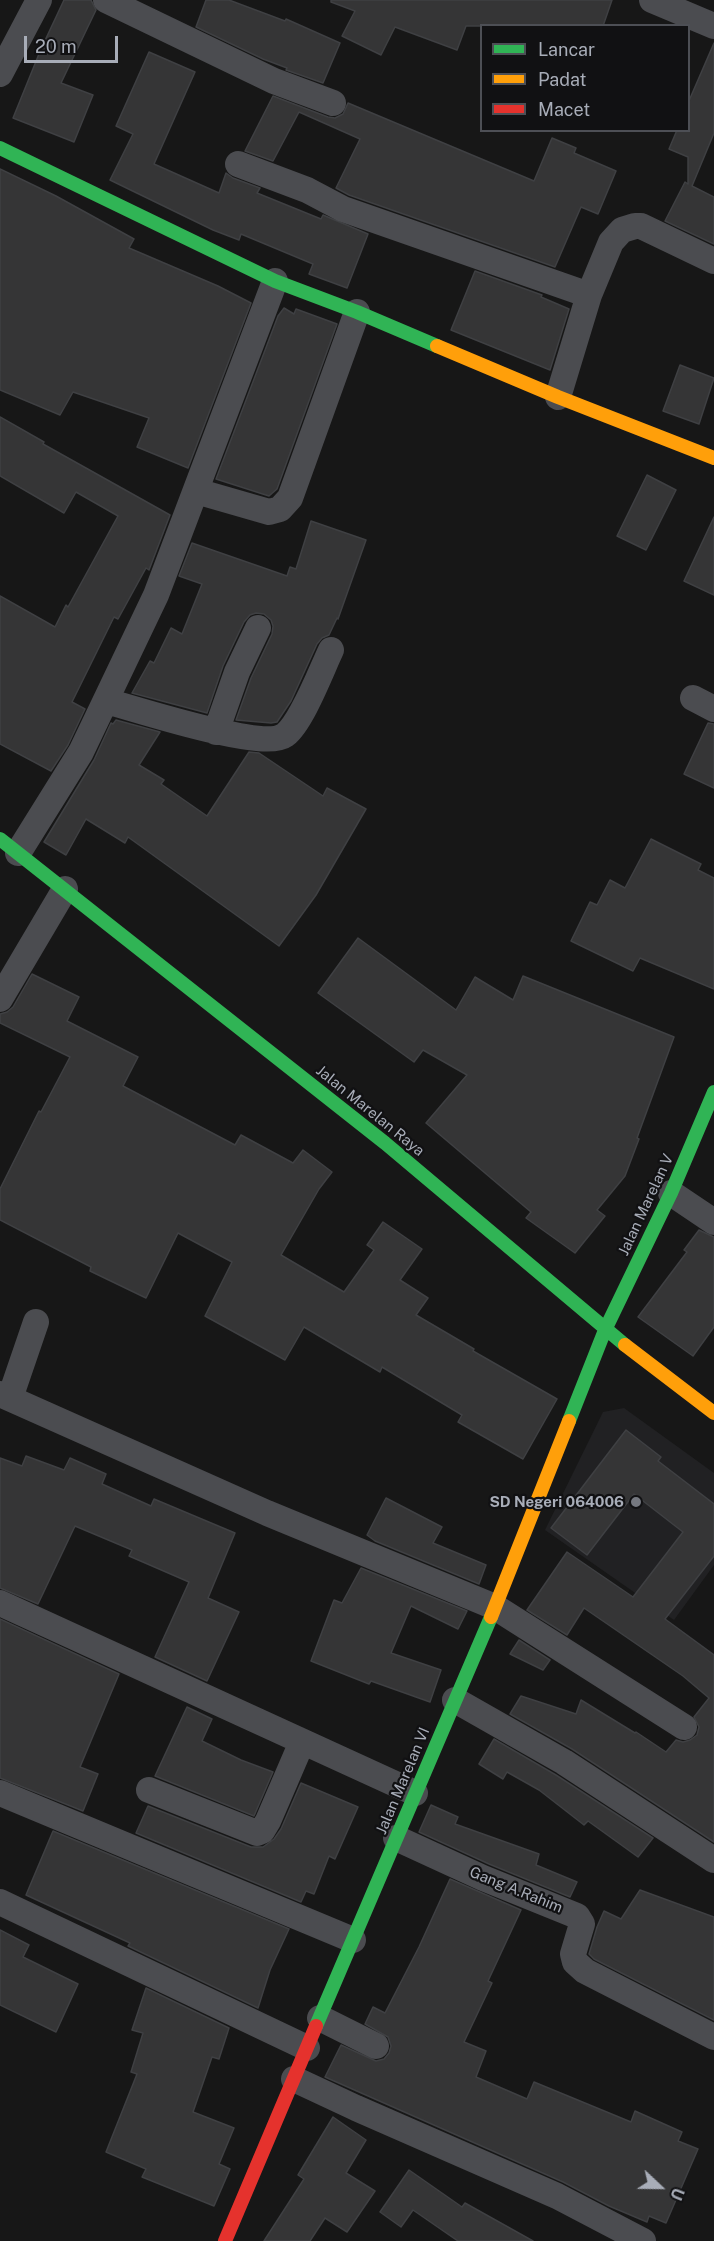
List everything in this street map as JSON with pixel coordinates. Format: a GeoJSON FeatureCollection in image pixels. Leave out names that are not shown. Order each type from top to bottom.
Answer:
{"type":"FeatureCollection","features":[{"type":"Feature","properties":{"kind":"street"},"geometry":{"type":"LineString","coordinates":[[0,74],[39,0]]}},
{"type":"Feature","properties":{"kind":"street"},"geometry":{"type":"LineString","coordinates":[[106,0],[274,81],[333,103]]}},
{"type":"Feature","properties":{"kind":"street"},"geometry":{"type":"LineString","coordinates":[[652,0],[714,26]]}},
{"type":"Feature","properties":{"kind":"street"},"geometry":{"type":"LineString","coordinates":[[0,148],[275,281],[357,312],[558,397],[714,458]]}},
{"type":"Feature","properties":{"kind":"street"},"geometry":{"type":"LineString","coordinates":[[238,164],[307,190],[343,210],[589,295]]}},
{"type":"Feature","properties":{"kind":"street"},"geometry":{"type":"LineString","coordinates":[[558,397],[589,295],[612,242],[621,230],[641,226],[714,261]]}},
{"type":"Feature","properties":{"kind":"street"},"geometry":{"type":"LineString","coordinates":[[9,846],[81,752],[156,595],[275,281]]}},
{"type":"Feature","properties":{"kind":"street"},"geometry":{"type":"LineString","coordinates":[[196,491],[269,512],[280,509],[290,498],[357,312]]}},
{"type":"Feature","properties":{"kind":"street"},"geometry":{"type":"LineString","coordinates":[[216,732],[237,672],[258,628]]}},
{"type":"Feature","properties":{"kind":"street"},"geometry":{"type":"LineString","coordinates":[[106,701],[216,732],[275,740],[288,733],[297,720],[331,650]]}},
{"type":"Feature","properties":{"kind":"street","name":"Jalan Marelan Raya"},"geometry":{"type":"LineString","coordinates":[[9,846],[385,1143],[605,1330],[714,1413]]}},
{"type":"Feature","properties":{"kind":"street"},"geometry":{"type":"LineString","coordinates":[[0,999],[64,889]]}},
{"type":"Feature","properties":{"kind":"street","name":"Jalan Marelan V"},"geometry":{"type":"LineString","coordinates":[[605,1330],[671,1193],[714,1092]]}},
{"type":"Feature","properties":{"kind":"street"},"geometry":{"type":"LineString","coordinates":[[671,1193],[714,1222]]}},
{"type":"Feature","properties":{"kind":"street"},"geometry":{"type":"LineString","coordinates":[[36,1322],[5,1396],[267,1513],[495,1607],[684,1727]]}},
{"type":"Feature","properties":{"kind":"street","name":"Jalan Marelan VI"},"geometry":{"type":"LineString","coordinates":[[225,2241],[495,1607],[605,1330]]}},
{"type":"Feature","properties":{"kind":"street"},"geometry":{"type":"LineString","coordinates":[[0,1603],[415,1793]]}},
{"type":"Feature","properties":{"kind":"street"},"geometry":{"type":"LineString","coordinates":[[455,1700],[564,1762],[714,1860]]}},
{"type":"Feature","properties":{"kind":"street"},"geometry":{"type":"LineString","coordinates":[[149,1790],[257,1833],[262,1831],[268,1821],[302,1742]]}},
{"type":"Feature","properties":{"kind":"street"},"geometry":{"type":"LineString","coordinates":[[0,1793],[353,1940]]}},
{"type":"Feature","properties":{"kind":"street","name":"Gang A.Rahim"},"geometry":{"type":"LineString","coordinates":[[396,1838],[483,1878],[577,1916],[582,1923],[573,1954],[574,1962],[585,1971],[714,2037]]}},
{"type":"Feature","properties":{"kind":"street"},"geometry":{"type":"LineString","coordinates":[[0,1902],[307,2048]]}},
{"type":"Feature","properties":{"kind":"street"},"geometry":{"type":"LineString","coordinates":[[320,2018],[376,2046]]}},
{"type":"Feature","properties":{"kind":"street"},"geometry":{"type":"LineString","coordinates":[[294,2079],[557,2196],[643,2241]]}},
{"type":"Feature","properties":{"kind":"shaded area","name":"SD Negeri 064006"},"geometry":{"type":"Polygon","coordinates":[[[624,1408],[714,1473],[714,1565],[674,1620],[545,1530],[603,1412],[624,1408]]]}},
{"type":"Feature","properties":{"kind":"building"},"geometry":{"type":"Polygon","coordinates":[[[64,0],[91,0],[96,10],[61,83],[93,95],[74,142],[13,118],[64,0]]]}},
{"type":"Feature","properties":{"kind":"building"},"geometry":{"type":"Polygon","coordinates":[[[206,0],[229,0],[285,21],[286,19],[340,43],[323,83],[286,70],[287,68],[196,27],[206,0]]]}},
{"type":"Feature","properties":{"kind":"building"},"geometry":{"type":"Polygon","coordinates":[[[331,0],[612,0],[604,24],[466,26],[457,50],[395,27],[381,55],[342,36],[355,11],[331,2],[331,0]]]}},
{"type":"Feature","properties":{"kind":"building"},"geometry":{"type":"Polygon","coordinates":[[[714,43],[714,133],[692,186],[714,197],[714,244],[665,221],[685,182],[688,184],[688,157],[669,149],[676,132],[690,132],[690,98],[714,43]]]}},
{"type":"Feature","properties":{"kind":"building"},"geometry":{"type":"Polygon","coordinates":[[[149,52],[195,72],[154,164],[219,193],[226,173],[260,188],[257,193],[321,219],[323,215],[368,234],[347,288],[309,274],[313,264],[241,234],[239,240],[213,230],[110,180],[133,134],[116,126],[149,52]]]}},
{"type":"Feature","properties":{"kind":"building"},"geometry":{"type":"Polygon","coordinates":[[[273,96],[335,118],[343,114],[348,103],[534,181],[552,138],[576,148],[574,153],[616,171],[598,214],[581,207],[555,267],[349,195],[336,188],[360,139],[299,112],[273,161],[245,151],[273,96]]]}},
{"type":"Feature","properties":{"kind":"building"},"geometry":{"type":"Polygon","coordinates":[[[0,169],[56,196],[134,239],[129,248],[218,286],[251,303],[188,468],[137,447],[149,418],[73,392],[60,415],[0,390],[0,169]]]}},
{"type":"Feature","properties":{"kind":"building"},"geometry":{"type":"Polygon","coordinates":[[[475,271],[542,295],[541,297],[569,309],[550,370],[451,330],[475,271]]]}},
{"type":"Feature","properties":{"kind":"building"},"geometry":{"type":"Polygon","coordinates":[[[284,308],[294,314],[296,309],[337,324],[277,489],[269,496],[216,479],[278,316],[284,308]]]}},
{"type":"Feature","properties":{"kind":"building"},"geometry":{"type":"Polygon","coordinates":[[[680,365],[714,378],[699,424],[663,411],[680,365]]]}},
{"type":"Feature","properties":{"kind":"building"},"geometry":{"type":"Polygon","coordinates":[[[0,417],[44,442],[43,444],[170,515],[149,570],[146,568],[118,619],[114,617],[72,702],[85,709],[68,745],[51,771],[0,744],[0,596],[55,627],[118,516],[76,492],[64,513],[0,476],[0,417]]]}},
{"type":"Feature","properties":{"kind":"building"},"geometry":{"type":"Polygon","coordinates":[[[647,475],[676,490],[646,550],[617,536],[647,475]]]}},
{"type":"Feature","properties":{"kind":"building"},"geometry":{"type":"Polygon","coordinates":[[[714,517],[714,595],[684,581],[714,517]]]}},
{"type":"Feature","properties":{"kind":"building"},"geometry":{"type":"Polygon","coordinates":[[[311,521],[366,540],[338,619],[329,635],[317,644],[291,701],[277,722],[236,720],[251,678],[272,634],[271,620],[264,614],[250,615],[244,622],[223,666],[207,713],[132,693],[150,661],[154,663],[171,628],[182,634],[202,584],[179,576],[192,543],[287,576],[290,567],[296,569],[311,521]]]}},
{"type":"Feature","properties":{"kind":"building"},"geometry":{"type":"Polygon","coordinates":[[[116,720],[160,732],[139,765],[164,780],[161,784],[207,816],[249,752],[259,753],[323,796],[327,788],[366,809],[316,895],[279,946],[128,837],[125,843],[86,819],[66,855],[44,842],[94,760],[111,723],[113,724],[116,720]]]}},
{"type":"Feature","properties":{"kind":"building"},"geometry":{"type":"Polygon","coordinates":[[[708,723],[714,724],[714,788],[684,774],[708,723]]]}},
{"type":"Feature","properties":{"kind":"building"},"geometry":{"type":"Polygon","coordinates":[[[651,839],[701,864],[698,870],[714,878],[714,989],[640,958],[633,971],[571,941],[590,902],[597,905],[610,880],[625,888],[651,839]]]}},
{"type":"Feature","properties":{"kind":"building"},"geometry":{"type":"Polygon","coordinates":[[[358,938],[456,1010],[475,977],[513,1000],[523,976],[674,1037],[625,1176],[597,1210],[605,1216],[575,1253],[526,1218],[531,1212],[426,1123],[467,1075],[423,1050],[414,1062],[318,993],[358,938]]]}},
{"type":"Feature","properties":{"kind":"building"},"geometry":{"type":"Polygon","coordinates":[[[32,974],[79,997],[67,1021],[138,1057],[123,1086],[235,1145],[241,1135],[293,1163],[303,1150],[332,1172],[319,1189],[281,1255],[344,1292],[374,1250],[367,1245],[383,1222],[422,1249],[400,1280],[428,1298],[416,1315],[557,1399],[523,1459],[458,1422],[462,1415],[382,1367],[380,1372],[304,1327],[285,1360],[205,1316],[232,1262],[178,1233],[146,1298],[90,1271],[91,1267],[0,1220],[0,1189],[39,1111],[41,1112],[70,1057],[0,1023],[0,1014],[13,1007],[32,974]]]}},
{"type":"Feature","properties":{"kind":"building"},"geometry":{"type":"Polygon","coordinates":[[[699,1230],[714,1237],[714,1327],[693,1356],[638,1317],[687,1252],[684,1250],[699,1230]]]}},
{"type":"Feature","properties":{"kind":"building"},"geometry":{"type":"Polygon","coordinates":[[[626,1430],[661,1457],[658,1461],[714,1504],[714,1556],[665,1619],[714,1655],[714,1842],[572,1749],[510,1714],[521,1696],[576,1714],[581,1700],[666,1752],[676,1740],[683,1742],[697,1735],[699,1727],[694,1717],[709,1698],[683,1676],[584,1608],[567,1635],[527,1610],[567,1552],[633,1597],[683,1532],[634,1494],[587,1555],[551,1528],[626,1430]]]}},
{"type":"Feature","properties":{"kind":"building"},"geometry":{"type":"Polygon","coordinates":[[[26,1456],[64,1470],[70,1458],[106,1474],[102,1484],[151,1506],[154,1499],[235,1533],[208,1598],[239,1612],[207,1681],[155,1657],[189,1582],[129,1556],[132,1550],[75,1526],[38,1604],[0,1588],[0,1458],[22,1466],[26,1456]]]}},
{"type":"Feature","properties":{"kind":"building"},"geometry":{"type":"Polygon","coordinates":[[[386,1498],[442,1527],[433,1543],[486,1565],[479,1584],[375,1541],[367,1535],[386,1498]]]}},
{"type":"Feature","properties":{"kind":"building"},"geometry":{"type":"Polygon","coordinates":[[[361,1568],[467,1611],[458,1629],[411,1606],[391,1653],[441,1670],[430,1702],[371,1681],[369,1684],[311,1661],[334,1600],[342,1603],[361,1568]]]}},
{"type":"Feature","properties":{"kind":"building"},"geometry":{"type":"Polygon","coordinates":[[[0,1619],[119,1674],[80,1767],[98,1774],[83,1811],[0,1778],[0,1619]]]}},
{"type":"Feature","properties":{"kind":"building"},"geometry":{"type":"Polygon","coordinates":[[[519,1640],[550,1660],[543,1670],[510,1654],[519,1640]]]}},
{"type":"Feature","properties":{"kind":"building"},"geometry":{"type":"Polygon","coordinates":[[[187,1707],[212,1719],[202,1741],[241,1760],[273,1772],[254,1816],[155,1776],[187,1707]]]}},
{"type":"Feature","properties":{"kind":"building"},"geometry":{"type":"Polygon","coordinates":[[[494,1739],[556,1775],[653,1838],[638,1857],[588,1821],[584,1825],[539,1790],[507,1772],[503,1779],[479,1764],[494,1739]]]}},
{"type":"Feature","properties":{"kind":"building"},"geometry":{"type":"Polygon","coordinates":[[[301,1783],[358,1807],[335,1859],[329,1856],[314,1894],[306,1891],[301,1902],[136,1833],[148,1806],[251,1847],[263,1847],[274,1839],[281,1829],[301,1783]]]}},
{"type":"Feature","properties":{"kind":"building"},"geometry":{"type":"Polygon","coordinates":[[[431,1805],[458,1817],[455,1824],[539,1854],[536,1865],[577,1882],[570,1897],[419,1832],[431,1805]]]}},
{"type":"Feature","properties":{"kind":"building"},"geometry":{"type":"Polygon","coordinates":[[[53,1831],[289,1929],[270,1970],[258,2008],[128,1946],[130,1943],[26,1895],[53,1831]]]}},
{"type":"Feature","properties":{"kind":"building"},"geometry":{"type":"Polygon","coordinates":[[[450,1879],[521,1910],[488,1981],[492,1983],[464,2042],[486,2051],[476,2077],[527,2099],[534,2082],[631,2122],[635,2111],[682,2132],[678,2141],[698,2149],[666,2223],[649,2216],[647,2222],[609,2206],[563,2182],[325,2077],[341,2045],[376,2061],[384,2059],[389,2053],[391,2046],[388,2037],[365,2024],[373,2007],[385,2013],[450,1879]]]}},
{"type":"Feature","properties":{"kind":"building"},"geometry":{"type":"Polygon","coordinates":[[[640,1890],[714,1917],[714,2020],[594,1959],[589,1954],[604,1911],[621,1919],[640,1890]]]}},
{"type":"Feature","properties":{"kind":"building"},"geometry":{"type":"Polygon","coordinates":[[[0,1930],[29,1945],[23,1957],[78,1984],[56,2032],[0,2005],[0,1930]]]}},
{"type":"Feature","properties":{"kind":"building"},"geometry":{"type":"Polygon","coordinates":[[[146,1988],[229,2028],[219,2059],[212,2057],[193,2112],[234,2128],[219,2164],[230,2169],[214,2206],[142,2177],[146,2169],[106,2152],[137,2074],[131,2072],[143,2033],[132,2030],[146,1988]]]}},
{"type":"Feature","properties":{"kind":"building"},"geometry":{"type":"Polygon","coordinates":[[[333,2117],[366,2140],[346,2173],[375,2191],[347,2232],[325,2218],[310,2241],[264,2241],[304,2179],[298,2175],[333,2117]]]}},
{"type":"Feature","properties":{"kind":"building"},"geometry":{"type":"Polygon","coordinates":[[[409,2170],[462,2207],[465,2203],[533,2241],[458,2241],[413,2210],[401,2227],[380,2212],[409,2170]]]}},
{"type":"Feature","properties":{"kind":"traffic: fast"},"geometry":{"type":"LineString","coordinates":[[0,148],[275,281],[437,346]]}},
{"type":"Feature","properties":{"kind":"traffic: fast"},"geometry":{"type":"LineString","coordinates":[[0,839],[385,1143],[625,1345]]}},
{"type":"Feature","properties":{"kind":"traffic: fast"},"geometry":{"type":"LineString","coordinates":[[569,1421],[605,1330],[671,1193],[714,1092]]}},
{"type":"Feature","properties":{"kind":"traffic: fast"},"geometry":{"type":"LineString","coordinates":[[316,2026],[491,1617]]}},
{"type":"Feature","properties":{"kind":"traffic: slow"},"geometry":{"type":"LineString","coordinates":[[437,346],[558,397],[714,458]]}},
{"type":"Feature","properties":{"kind":"traffic: slow"},"geometry":{"type":"LineString","coordinates":[[625,1345],[714,1413]]}},
{"type":"Feature","properties":{"kind":"traffic: slow"},"geometry":{"type":"LineString","coordinates":[[491,1617],[569,1421]]}},
{"type":"Feature","properties":{"kind":"traffic: jam"},"geometry":{"type":"LineString","coordinates":[[225,2241],[316,2026]]}},
{"type":"Feature","properties":{"kind":"place","name":"SD Negeri 064006"},"geometry":{"type":"Point","coordinates":[636,1502]}}]}
